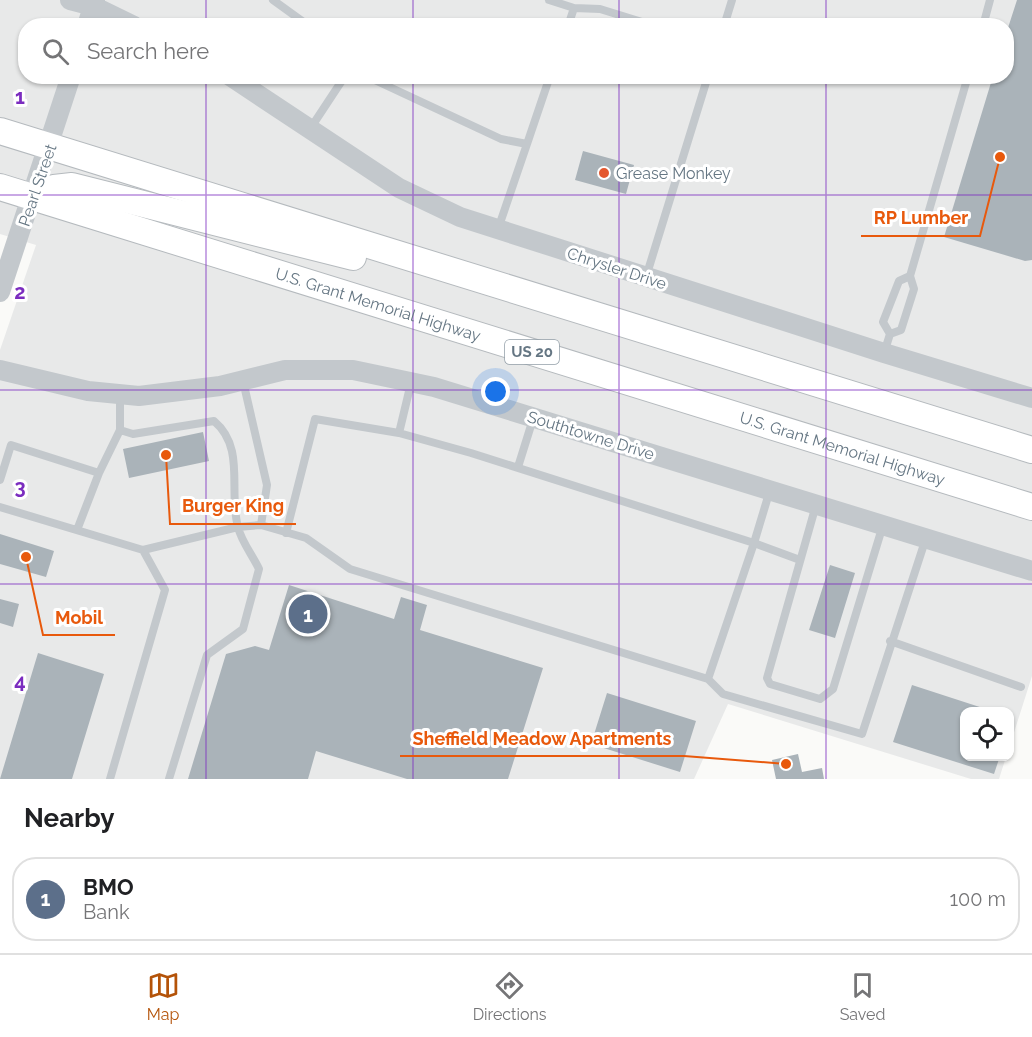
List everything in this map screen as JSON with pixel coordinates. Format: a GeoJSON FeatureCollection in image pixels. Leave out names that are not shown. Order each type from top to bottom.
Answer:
{"type":"FeatureCollection","features":[{"type":"Feature","properties":{"kind":"main road"},"geometry":{"type":"LineString","coordinates":[[0,131],[1032,450]]}},
{"type":"Feature","properties":{"kind":"main road"},"geometry":{"type":"LineString","coordinates":[[0,150],[50,147]]}},
{"type":"Feature","properties":{"kind":"main road"},"geometry":{"type":"LineString","coordinates":[[33,198],[54,188],[72,186],[369,261],[512,290]]}},
{"type":"Feature","properties":{"kind":"main road","name":"U.S. Grant Memorial Highway"},"geometry":{"type":"LineString","coordinates":[[0,187],[1032,507]]}},
{"type":"Feature","properties":{"kind":"street"},"geometry":{"type":"LineString","coordinates":[[70,0],[94,3],[120,18]]}},
{"type":"Feature","properties":{"kind":"street"},"geometry":{"type":"LineString","coordinates":[[89,18],[94,3]]}},
{"type":"Feature","properties":{"kind":"street","name":"Pearl Street"},"geometry":{"type":"LineString","coordinates":[[0,292],[50,147],[69,84]]}},
{"type":"Feature","properties":{"kind":"street","name":"Chrysler Drive"},"geometry":{"type":"LineString","coordinates":[[242,84],[399,188],[460,217],[646,278],[1032,398]]}},
{"type":"Feature","properties":{"kind":"street","name":"Southtowne Drive"},"geometry":{"type":"LineString","coordinates":[[0,370],[88,391],[139,396],[243,381],[285,370],[353,370],[411,382],[533,418],[1032,571]]}},
{"type":"Feature","properties":{"kind":"lane"},"geometry":{"type":"LineString","coordinates":[[273,0],[298,18]]}},
{"type":"Feature","properties":{"kind":"lane"},"geometry":{"type":"LineString","coordinates":[[549,0],[574,8],[600,9],[629,18]]}},
{"type":"Feature","properties":{"kind":"lane"},"geometry":{"type":"LineString","coordinates":[[726,18],[732,0]]}},
{"type":"Feature","properties":{"kind":"lane"},"geometry":{"type":"LineString","coordinates":[[985,18],[990,0]]}},
{"type":"Feature","properties":{"kind":"lane"},"geometry":{"type":"LineString","coordinates":[[571,18],[574,8]]}},
{"type":"Feature","properties":{"kind":"lane"},"geometry":{"type":"LineString","coordinates":[[310,129],[340,84]]}},
{"type":"Feature","properties":{"kind":"lane"},"geometry":{"type":"LineString","coordinates":[[383,84],[501,139],[527,144]]}},
{"type":"Feature","properties":{"kind":"lane"},"geometry":{"type":"LineString","coordinates":[[498,230],[547,84]]}},
{"type":"Feature","properties":{"kind":"lane"},"geometry":{"type":"LineString","coordinates":[[646,278],[706,84]]}},
{"type":"Feature","properties":{"kind":"lane"},"geometry":{"type":"LineString","coordinates":[[890,334],[901,330],[914,289],[910,276],[966,84]]}},
{"type":"Feature","properties":{"kind":"lane"},"geometry":{"type":"LineString","coordinates":[[884,353],[890,334],[883,322],[899,281],[910,276]]}},
{"type":"Feature","properties":{"kind":"lane"},"geometry":{"type":"LineString","coordinates":[[243,381],[267,485],[261,525]]}},
{"type":"Feature","properties":{"kind":"lane"},"geometry":{"type":"LineString","coordinates":[[399,433],[411,382]]}},
{"type":"Feature","properties":{"kind":"lane"},"geometry":{"type":"LineString","coordinates":[[77,530],[99,473],[120,430],[120,394]]}},
{"type":"Feature","properties":{"kind":"lane"},"geometry":{"type":"LineString","coordinates":[[518,467],[533,418]]}},
{"type":"Feature","properties":{"kind":"lane"},"geometry":{"type":"LineString","coordinates":[[286,533],[315,419],[399,433],[518,467],[800,560]]}},
{"type":"Feature","properties":{"kind":"lane"},"geometry":{"type":"LineString","coordinates":[[120,430],[133,434],[214,421],[227,431],[233,451],[238,527],[259,569],[243,629],[207,655],[168,779]]}},
{"type":"Feature","properties":{"kind":"lane"},"geometry":{"type":"LineString","coordinates":[[0,480],[11,445],[99,473]]}},
{"type":"Feature","properties":{"kind":"lane"},"geometry":{"type":"LineString","coordinates":[[708,679],[770,490]]}},
{"type":"Feature","properties":{"kind":"lane"},"geometry":{"type":"LineString","coordinates":[[816,504],[767,678],[770,684],[820,699],[833,689],[883,525]]}},
{"type":"Feature","properties":{"kind":"lane"},"geometry":{"type":"LineString","coordinates":[[0,507],[143,550],[238,527],[261,525],[306,538],[350,569],[708,679],[723,694],[862,734],[890,641],[926,538]]}},
{"type":"Feature","properties":{"kind":"lane"},"geometry":{"type":"LineString","coordinates":[[110,779],[165,590],[143,550]]}},
{"type":"Feature","properties":{"kind":"lane"},"geometry":{"type":"LineString","coordinates":[[890,641],[1021,687]]}},
{"type":"Feature","properties":{"kind":"shaded area"},"geometry":{"type":"Polygon","coordinates":[[[0,0],[1032,0],[1032,676],[1014,732],[1014,707],[960,707],[960,761],[1005,761],[999,779],[971,779],[728,704],[694,779],[0,779],[0,350],[36,245],[0,234],[0,0]]]}},
{"type":"Feature","properties":{"kind":"building"},"geometry":{"type":"Polygon","coordinates":[[[1017,0],[1032,0],[1032,260],[1025,261],[944,237],[991,84],[1014,84],[1014,18],[1011,18],[1017,0]]]}},
{"type":"Feature","properties":{"kind":"building","name":"Grease Monkey"},"geometry":{"type":"Polygon","coordinates":[[[583,151],[634,165],[626,194],[575,180],[583,151]]]}},
{"type":"Feature","properties":{"kind":"building"},"geometry":{"type":"Polygon","coordinates":[[[203,432],[209,461],[129,478],[123,449],[203,432]]]}},
{"type":"Feature","properties":{"kind":"building"},"geometry":{"type":"Polygon","coordinates":[[[0,534],[54,551],[46,577],[0,564],[0,534]]]}},
{"type":"Feature","properties":{"kind":"building"},"geometry":{"type":"Polygon","coordinates":[[[830,565],[855,573],[835,638],[809,630],[830,565]]]}},
{"type":"Feature","properties":{"kind":"building"},"geometry":{"type":"Polygon","coordinates":[[[289,585],[394,619],[401,597],[427,605],[420,630],[543,668],[508,779],[407,779],[316,751],[308,779],[188,779],[226,654],[255,646],[269,650],[289,585]]]}},
{"type":"Feature","properties":{"kind":"building"},"geometry":{"type":"Polygon","coordinates":[[[0,599],[19,604],[13,627],[0,623],[0,599]]]}},
{"type":"Feature","properties":{"kind":"building"},"geometry":{"type":"Polygon","coordinates":[[[38,653],[104,674],[72,779],[0,779],[38,653]]]}},
{"type":"Feature","properties":{"kind":"building"},"geometry":{"type":"Polygon","coordinates":[[[912,685],[980,707],[960,707],[960,761],[998,761],[994,774],[893,742],[912,685]]]}},
{"type":"Feature","properties":{"kind":"building"},"geometry":{"type":"Polygon","coordinates":[[[607,693],[696,721],[680,772],[591,744],[607,693]]]}},
{"type":"Feature","properties":{"kind":"building"},"geometry":{"type":"Polygon","coordinates":[[[798,754],[802,772],[822,768],[824,779],[776,779],[772,760],[798,754]]]}},
{"type":"Feature","properties":{"kind":"place","name":"RP Lumber"},"geometry":{"type":"Point","coordinates":[1000,157]}},
{"type":"Feature","properties":{"kind":"place","name":"Grease Monkey"},"geometry":{"type":"Point","coordinates":[604,173]}},
{"type":"Feature","properties":{"kind":"place","name":"Burger King"},"geometry":{"type":"Point","coordinates":[166,455]}},
{"type":"Feature","properties":{"kind":"place","name":"Mobil"},"geometry":{"type":"Point","coordinates":[26,557]}},
{"type":"Feature","properties":{"kind":"place","name":"BMO"},"geometry":{"type":"Point","coordinates":[308,614]}},
{"type":"Feature","properties":{"kind":"place","name":"Sheffield Meadow Apartments"},"geometry":{"type":"Point","coordinates":[786,764]}}]}
